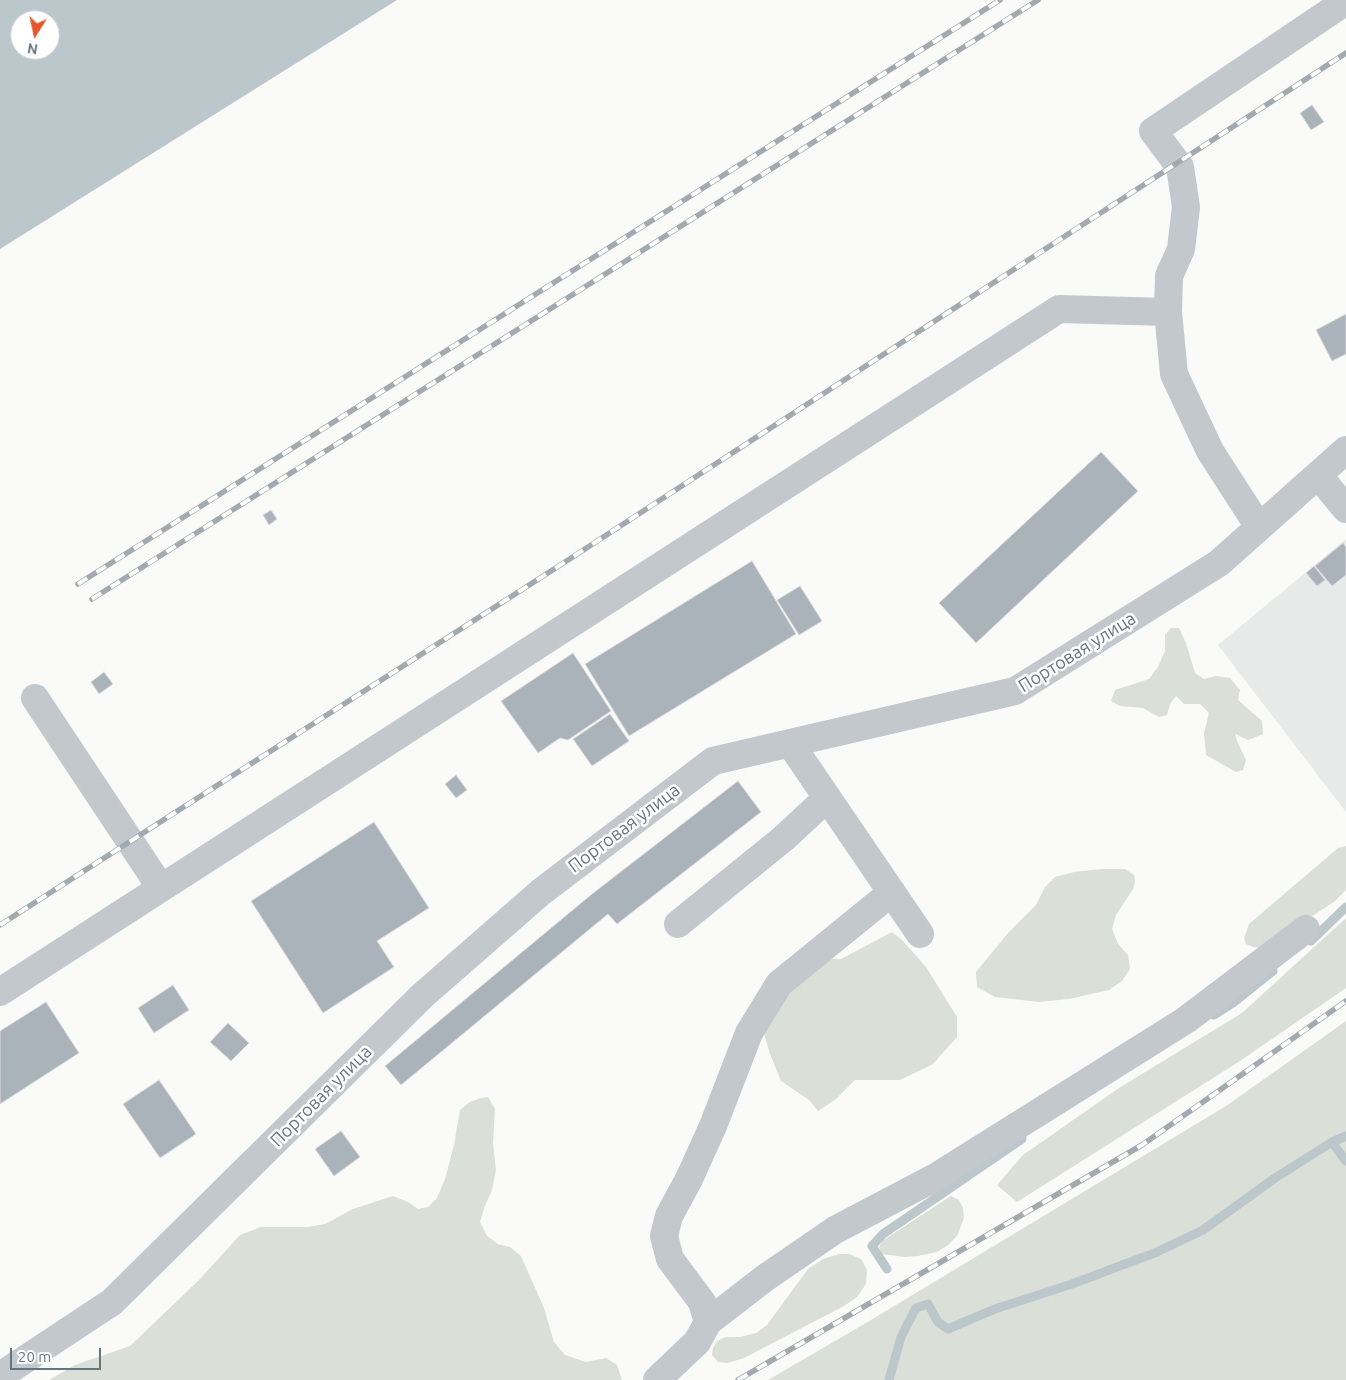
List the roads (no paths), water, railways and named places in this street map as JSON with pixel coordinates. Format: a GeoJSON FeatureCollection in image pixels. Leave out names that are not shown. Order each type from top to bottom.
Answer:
{"type":"FeatureCollection","features":[{"type":"Feature","properties":{"kind":"street"},"geometry":{"type":"LineString","coordinates":[[1260,527],[1210,451],[1174,374],[1168,312],[1169,276],[1182,249],[1186,207],[1180,167],[1153,131],[1346,1]]}},
{"type":"Feature","properties":{"kind":"street"},"geometry":{"type":"LineString","coordinates":[[0,992],[1059,309],[1168,312]]}},
{"type":"Feature","properties":{"kind":"street","name":"Портовая улица"},"geometry":{"type":"LineString","coordinates":[[0,1376],[112,1302],[422,996],[541,892],[713,761],[1016,692],[1219,563],[1346,450]]}},
{"type":"Feature","properties":{"kind":"street"},"geometry":{"type":"LineString","coordinates":[[1318,475],[1346,509]]}},
{"type":"Feature","properties":{"kind":"street"},"geometry":{"type":"LineString","coordinates":[[35,698],[161,888]]}},
{"type":"Feature","properties":{"kind":"street"},"geometry":{"type":"LineString","coordinates":[[790,743],[920,934]]}},
{"type":"Feature","properties":{"kind":"street"},"geometry":{"type":"LineString","coordinates":[[678,924],[784,838],[827,798]]}},
{"type":"Feature","properties":{"kind":"street"},"geometry":{"type":"LineString","coordinates":[[708,1322],[702,1302],[670,1259],[664,1236],[669,1216],[689,1179],[713,1126],[749,1033],[779,984],[892,892]]}},
{"type":"Feature","properties":{"kind":"street"},"geometry":{"type":"LineString","coordinates":[[657,1380],[697,1342],[708,1322],[765,1278],[835,1230],[934,1178],[1186,1020],[1306,929]]}},
{"type":"Feature","properties":{"kind":"waterway"},"geometry":{"type":"LineString","coordinates":[[1311,941],[1346,907]]}},
{"type":"Feature","properties":{"kind":"waterway"},"geometry":{"type":"LineString","coordinates":[[1214,1015],[1233,1003],[1273,971]]}},
{"type":"Feature","properties":{"kind":"waterway"},"geometry":{"type":"LineString","coordinates":[[889,1380],[901,1337],[916,1308],[928,1304],[938,1322],[948,1329],[995,1309],[1072,1284],[1157,1252],[1203,1230],[1275,1178],[1332,1142],[1346,1136]]}},
{"type":"Feature","properties":{"kind":"waterway"},"geometry":{"type":"LineString","coordinates":[[887,1269],[872,1246],[883,1234],[1022,1139]]}},
{"type":"Feature","properties":{"kind":"waterway"},"geometry":{"type":"LineString","coordinates":[[1332,1142],[1346,1161]]}},
{"type":"Feature","properties":{"kind":"railway"},"geometry":{"type":"LineString","coordinates":[[78,584],[1000,0]]}},
{"type":"Feature","properties":{"kind":"railway"},"geometry":{"type":"LineString","coordinates":[[92,599],[1038,0]]}},
{"type":"Feature","properties":{"kind":"railway"},"geometry":{"type":"LineString","coordinates":[[0,925],[565,562],[1346,53]]}},
{"type":"Feature","properties":{"kind":"railway"},"geometry":{"type":"LineString","coordinates":[[738,1380],[1142,1145],[1346,1001]]}}]}
